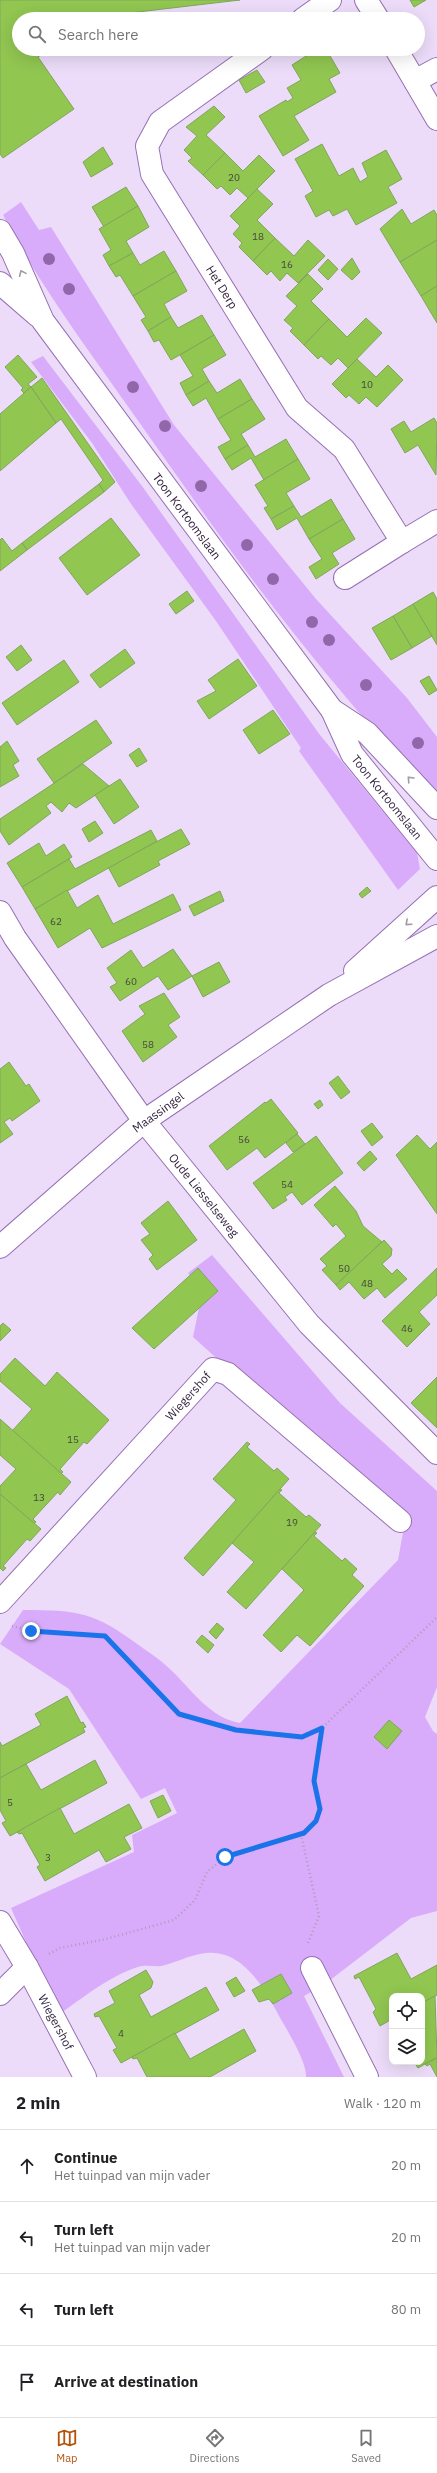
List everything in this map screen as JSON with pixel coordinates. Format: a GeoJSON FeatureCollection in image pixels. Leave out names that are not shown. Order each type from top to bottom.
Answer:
{"type":"FeatureCollection","features":[{"type":"Feature","properties":{"kind":"street"},"geometry":{"type":"LineString","coordinates":[[313,12],[330,0]]}},
{"type":"Feature","properties":{"kind":"street"},"geometry":{"type":"LineString","coordinates":[[366,0],[374,12]]}},
{"type":"Feature","properties":{"kind":"street","name":"Het Derp"},"geometry":{"type":"LineString","coordinates":[[252,56],[160,122],[147,146],[152,174],[297,408],[344,449],[402,542]]}},
{"type":"Feature","properties":{"kind":"street"},"geometry":{"type":"LineString","coordinates":[[400,56],[437,119]]}},
{"type":"Feature","properties":{"kind":"street"},"geometry":{"type":"LineString","coordinates":[[415,81],[437,69]]}},
{"type":"Feature","properties":{"kind":"street","name":"Toon Kortoomslaan"},"geometry":{"type":"LineString","coordinates":[[0,231],[13,253],[44,321],[332,710],[352,754],[437,859]]}},
{"type":"Feature","properties":{"kind":"street","name":"Toon Kortoomslaan"},"geometry":{"type":"LineString","coordinates":[[0,283],[44,321]]}},
{"type":"Feature","properties":{"kind":"street"},"geometry":{"type":"LineString","coordinates":[[345,578],[437,521]]}},
{"type":"Feature","properties":{"kind":"street","name":"Toon Kortoomslaan"},"geometry":{"type":"LineString","coordinates":[[332,710],[367,733],[437,808]]}},
{"type":"Feature","properties":{"kind":"street","name":"Maassingel"},"geometry":{"type":"LineString","coordinates":[[329,995],[437,897]]}},
{"type":"Feature","properties":{"kind":"street","name":"Oude Liesselseweg"},"geometry":{"type":"LineString","coordinates":[[0,912],[15,938],[144,1121],[309,1324],[437,1453]]}},
{"type":"Feature","properties":{"kind":"street","name":"Maassingel"},"geometry":{"type":"LineString","coordinates":[[0,1247],[144,1121],[329,995],[437,936]]}},
{"type":"Feature","properties":{"kind":"street","name":"Wiegershof"},"geometry":{"type":"LineString","coordinates":[[0,1602],[213,1369],[228,1374],[400,1521]]}},
{"type":"Feature","properties":{"kind":"street","name":"Wiegershof"},"geometry":{"type":"LineString","coordinates":[[0,1922],[27,1967],[85,2077]]}},
{"type":"Feature","properties":{"kind":"street"},"geometry":{"type":"LineString","coordinates":[[0,1994],[27,1967]]}},
{"type":"Feature","properties":{"kind":"street"},"geometry":{"type":"LineString","coordinates":[[312,1968],[367,2077]]}},
{"type":"Feature","properties":{"kind":"path"},"geometry":{"type":"LineString","coordinates":[[8,1625],[31,1631],[105,1636],[179,1714],[236,1730],[302,1737],[322,1728],[437,1617]]}},
{"type":"Feature","properties":{"kind":"path"},"geometry":{"type":"LineString","coordinates":[[27,1967],[60,1948],[106,1939],[174,1920],[195,1900],[207,1872],[225,1857],[301,1834],[316,1821],[320,1809],[314,1781],[322,1728]]}},
{"type":"Feature","properties":{"kind":"path"},"geometry":{"type":"LineString","coordinates":[[301,1834],[319,1916],[305,1948],[312,1968]]}},
{"type":"Feature","properties":{"kind":"shaded area"},"geometry":{"type":"Polygon","coordinates":[[[21,202],[39,230],[51,227],[174,425],[316,599],[407,698],[437,737],[437,796],[360,714],[294,634],[215,529],[85,346],[50,295],[3,215],[21,202]]]}},
{"type":"Feature","properties":{"kind":"shaded area"},"geometry":{"type":"Polygon","coordinates":[[[43,356],[142,486],[320,735],[417,853],[420,869],[398,890],[299,751],[301,748],[216,621],[131,504],[92,443],[31,362],[43,356]]]}},
{"type":"Feature","properties":{"kind":"shaded area"},"geometry":{"type":"Polygon","coordinates":[[[212,1255],[340,1403],[437,1491],[437,1687],[425,1717],[433,1731],[437,1734],[437,1911],[411,1918],[325,1984],[304,1996],[344,2077],[306,2077],[303,2063],[296,2046],[258,1981],[239,1962],[227,1956],[214,1953],[196,1955],[162,1966],[142,1966],[127,1971],[96,1988],[58,2015],[11,1908],[134,1852],[132,1835],[177,1813],[165,1788],[141,1799],[69,1689],[0,1644],[23,1610],[72,1612],[85,1615],[110,1626],[164,1663],[202,1702],[211,1709],[229,1720],[240,1723],[398,1560],[404,1527],[193,1337],[202,1293],[188,1273],[212,1255]]]}},
{"type":"Feature","properties":{"kind":"building"},"geometry":{"type":"Polygon","coordinates":[[[0,0],[240,0],[138,12],[12,12],[12,56],[40,56],[38,57],[74,109],[3,158],[0,154],[0,0]]]}},
{"type":"Feature","properties":{"kind":"building"},"geometry":{"type":"Polygon","coordinates":[[[410,0],[426,0],[414,7],[410,0]]]}},
{"type":"Feature","properties":{"kind":"building"},"geometry":{"type":"Polygon","coordinates":[[[306,56],[330,56],[340,73],[329,79],[336,92],[294,116],[309,140],[283,156],[259,116],[286,100],[287,102],[293,98],[287,88],[301,80],[292,65],[306,56]]]}},
{"type":"Feature","properties":{"kind":"building"},"geometry":{"type":"Polygon","coordinates":[[[257,70],[265,82],[246,93],[239,80],[257,70]]]}},
{"type":"Feature","properties":{"kind":"building"},"geometry":{"type":"Polygon","coordinates":[[[214,106],[225,117],[206,135],[225,153],[203,175],[188,161],[192,158],[184,150],[197,136],[186,127],[214,106]]]}},
{"type":"Feature","properties":{"kind":"building"},"geometry":{"type":"Polygon","coordinates":[[[322,144],[339,176],[353,168],[360,182],[368,177],[362,163],[386,150],[402,179],[388,187],[397,203],[356,225],[347,209],[333,216],[329,210],[316,217],[305,196],[313,191],[295,159],[322,144]]]}},
{"type":"Feature","properties":{"kind":"building"},"geometry":{"type":"Polygon","coordinates":[[[103,147],[113,164],[91,177],[83,162],[103,147]]]}},
{"type":"Feature","properties":{"kind":"building"},"geometry":{"type":"Polygon","coordinates":[[[225,153],[243,171],[259,155],[275,171],[248,198],[237,188],[230,195],[221,186],[217,189],[203,175],[225,153]]]}},
{"type":"Feature","properties":{"kind":"building"},"geometry":{"type":"Polygon","coordinates":[[[126,187],[138,206],[104,227],[92,207],[126,187]]]}},
{"type":"Feature","properties":{"kind":"building"},"geometry":{"type":"Polygon","coordinates":[[[257,189],[273,204],[257,220],[275,238],[253,261],[239,247],[242,243],[233,234],[240,226],[230,216],[257,189]]]}},
{"type":"Feature","properties":{"kind":"building"},"geometry":{"type":"Polygon","coordinates":[[[138,206],[149,227],[126,241],[133,253],[109,266],[103,255],[111,250],[99,229],[138,206]]]}},
{"type":"Feature","properties":{"kind":"building"},"geometry":{"type":"Polygon","coordinates":[[[402,209],[411,224],[434,210],[437,215],[437,240],[400,262],[380,229],[402,209]]]}},
{"type":"Feature","properties":{"kind":"building"},"geometry":{"type":"Polygon","coordinates":[[[275,238],[294,256],[308,240],[325,256],[298,283],[287,273],[280,281],[271,271],[267,275],[253,261],[275,238]]]}},
{"type":"Feature","properties":{"kind":"building"},"geometry":{"type":"Polygon","coordinates":[[[437,240],[437,286],[421,296],[400,262],[437,240]]]}},
{"type":"Feature","properties":{"kind":"building"},"geometry":{"type":"Polygon","coordinates":[[[164,251],[176,271],[133,296],[120,275],[116,277],[109,266],[133,253],[140,265],[164,251]]]}},
{"type":"Feature","properties":{"kind":"building"},"geometry":{"type":"Polygon","coordinates":[[[352,258],[360,272],[352,280],[341,270],[352,258]]]}},
{"type":"Feature","properties":{"kind":"building"},"geometry":{"type":"Polygon","coordinates":[[[328,259],[338,269],[328,280],[318,270],[328,259]]]}},
{"type":"Feature","properties":{"kind":"building"},"geometry":{"type":"Polygon","coordinates":[[[176,271],[187,291],[164,304],[171,317],[148,331],[141,320],[146,317],[133,296],[176,271]]]}},
{"type":"Feature","properties":{"kind":"building"},"geometry":{"type":"Polygon","coordinates":[[[308,274],[323,289],[311,301],[329,319],[304,345],[290,331],[293,328],[284,320],[297,306],[286,296],[308,274]]]}},
{"type":"Feature","properties":{"kind":"building"},"geometry":{"type":"Polygon","coordinates":[[[437,286],[437,323],[421,296],[437,286]]]}},
{"type":"Feature","properties":{"kind":"building"},"geometry":{"type":"Polygon","coordinates":[[[202,315],[214,335],[171,360],[159,340],[154,342],[148,331],[171,317],[178,328],[202,315]]]}},
{"type":"Feature","properties":{"kind":"building"},"geometry":{"type":"Polygon","coordinates":[[[366,318],[382,333],[348,368],[338,358],[331,365],[321,356],[318,359],[304,345],[329,319],[347,337],[366,318]]]}},
{"type":"Feature","properties":{"kind":"building"},"geometry":{"type":"Polygon","coordinates":[[[214,335],[226,355],[202,369],[209,381],[186,395],[180,383],[193,376],[180,355],[214,335]]]}},
{"type":"Feature","properties":{"kind":"building"},"geometry":{"type":"Polygon","coordinates":[[[18,355],[37,377],[28,384],[31,387],[24,393],[21,390],[23,388],[5,367],[18,355]]]}},
{"type":"Feature","properties":{"kind":"building"},"geometry":{"type":"Polygon","coordinates":[[[357,359],[376,377],[388,365],[403,380],[377,407],[366,397],[359,404],[349,395],[346,398],[332,384],[357,359]]]}},
{"type":"Feature","properties":{"kind":"building"},"geometry":{"type":"Polygon","coordinates":[[[42,378],[115,482],[104,492],[99,484],[103,480],[61,419],[56,423],[31,387],[42,378]]]}},
{"type":"Feature","properties":{"kind":"building"},"geometry":{"type":"Polygon","coordinates":[[[240,379],[252,399],[218,419],[206,398],[193,406],[186,395],[209,381],[217,393],[240,379]]]}},
{"type":"Feature","properties":{"kind":"building"},"geometry":{"type":"Polygon","coordinates":[[[31,387],[56,423],[0,471],[0,414],[31,387]]]}},
{"type":"Feature","properties":{"kind":"building"},"geometry":{"type":"Polygon","coordinates":[[[252,399],[265,419],[241,434],[248,445],[225,459],[218,447],[231,440],[218,419],[252,399]]]}},
{"type":"Feature","properties":{"kind":"building"},"geometry":{"type":"Polygon","coordinates":[[[434,418],[437,423],[436,475],[418,445],[405,453],[391,429],[404,421],[411,432],[434,418]]]}},
{"type":"Feature","properties":{"kind":"building"},"geometry":{"type":"Polygon","coordinates":[[[286,439],[298,459],[264,480],[251,458],[232,470],[225,459],[248,445],[255,457],[286,439]]]}},
{"type":"Feature","properties":{"kind":"building"},"geometry":{"type":"Polygon","coordinates":[[[298,459],[310,479],[286,493],[294,506],[271,519],[264,508],[268,506],[255,485],[298,459]]]}},
{"type":"Feature","properties":{"kind":"building"},"geometry":{"type":"Polygon","coordinates":[[[99,484],[104,492],[27,550],[22,543],[99,484]]]}},
{"type":"Feature","properties":{"kind":"building"},"geometry":{"type":"Polygon","coordinates":[[[331,499],[343,519],[309,539],[297,518],[277,530],[271,519],[294,506],[301,517],[331,499]]]}},
{"type":"Feature","properties":{"kind":"building"},"geometry":{"type":"Polygon","coordinates":[[[111,518],[140,555],[87,595],[59,558],[111,518]]]}},
{"type":"Feature","properties":{"kind":"building"},"geometry":{"type":"Polygon","coordinates":[[[343,519],[355,539],[332,553],[339,564],[316,579],[309,567],[322,559],[309,539],[343,519]]]}},
{"type":"Feature","properties":{"kind":"building"},"geometry":{"type":"Polygon","coordinates":[[[2,538],[12,551],[22,543],[27,550],[0,571],[0,540],[2,538]]]}},
{"type":"Feature","properties":{"kind":"building"},"geometry":{"type":"Polygon","coordinates":[[[187,591],[194,601],[176,614],[169,604],[187,591]]]}},
{"type":"Feature","properties":{"kind":"building"},"geometry":{"type":"Polygon","coordinates":[[[433,592],[437,599],[437,645],[413,604],[433,592]]]}},
{"type":"Feature","properties":{"kind":"building"},"geometry":{"type":"Polygon","coordinates":[[[413,604],[432,636],[412,648],[393,616],[413,604]]]}},
{"type":"Feature","properties":{"kind":"building"},"geometry":{"type":"Polygon","coordinates":[[[393,616],[412,648],[391,660],[372,628],[393,616]]]}},
{"type":"Feature","properties":{"kind":"building"},"geometry":{"type":"Polygon","coordinates":[[[21,645],[32,660],[17,671],[6,657],[21,645]]]}},
{"type":"Feature","properties":{"kind":"building"},"geometry":{"type":"Polygon","coordinates":[[[125,649],[135,663],[100,688],[90,675],[125,649]]]}},
{"type":"Feature","properties":{"kind":"building"},"geometry":{"type":"Polygon","coordinates":[[[238,659],[257,686],[209,719],[197,701],[216,691],[208,680],[238,659]]]}},
{"type":"Feature","properties":{"kind":"building"},"geometry":{"type":"Polygon","coordinates":[[[64,660],[79,682],[17,725],[2,703],[64,660]]]}},
{"type":"Feature","properties":{"kind":"building"},"geometry":{"type":"Polygon","coordinates":[[[429,676],[437,690],[429,695],[420,681],[429,676]]]}},
{"type":"Feature","properties":{"kind":"building"},"geometry":{"type":"Polygon","coordinates":[[[273,710],[290,734],[259,754],[243,730],[273,710]]]}},
{"type":"Feature","properties":{"kind":"building"},"geometry":{"type":"Polygon","coordinates":[[[96,720],[112,743],[54,783],[37,759],[96,720]]]}},
{"type":"Feature","properties":{"kind":"building"},"geometry":{"type":"Polygon","coordinates":[[[7,741],[19,761],[13,765],[19,776],[0,787],[0,747],[7,741]]]}},
{"type":"Feature","properties":{"kind":"building"},"geometry":{"type":"Polygon","coordinates":[[[139,748],[147,761],[137,767],[129,755],[139,748]]]}},
{"type":"Feature","properties":{"kind":"building"},"geometry":{"type":"Polygon","coordinates":[[[83,764],[109,786],[76,808],[69,803],[62,812],[51,802],[46,806],[51,813],[9,845],[0,831],[0,819],[83,764]]]}},
{"type":"Feature","properties":{"kind":"building"},"geometry":{"type":"Polygon","coordinates":[[[120,779],[139,807],[114,824],[95,795],[120,779]]]}},
{"type":"Feature","properties":{"kind":"building"},"geometry":{"type":"Polygon","coordinates":[[[95,821],[103,833],[89,842],[82,829],[95,821]]]}},
{"type":"Feature","properties":{"kind":"building"},"geometry":{"type":"Polygon","coordinates":[[[181,829],[190,844],[158,861],[160,865],[119,887],[108,867],[181,829]]]}},
{"type":"Feature","properties":{"kind":"building"},"geometry":{"type":"Polygon","coordinates":[[[151,830],[157,841],[35,909],[22,887],[69,859],[75,869],[151,830]]]}},
{"type":"Feature","properties":{"kind":"building"},"geometry":{"type":"Polygon","coordinates":[[[39,843],[46,856],[64,844],[72,857],[22,887],[7,863],[39,843]]]}},
{"type":"Feature","properties":{"kind":"building"},"geometry":{"type":"Polygon","coordinates":[[[367,887],[371,891],[362,898],[359,894],[367,887]]]}},
{"type":"Feature","properties":{"kind":"building"},"geometry":{"type":"Polygon","coordinates":[[[67,890],[77,908],[98,895],[113,924],[173,894],[181,910],[102,948],[90,928],[58,948],[35,909],[67,890]]]}},
{"type":"Feature","properties":{"kind":"building"},"geometry":{"type":"Polygon","coordinates":[[[220,891],[224,901],[194,916],[189,906],[220,891]]]}},
{"type":"Feature","properties":{"kind":"building"},"geometry":{"type":"Polygon","coordinates":[[[173,949],[192,976],[168,990],[158,976],[120,1001],[110,987],[117,983],[107,968],[131,950],[143,968],[173,949]]]}},
{"type":"Feature","properties":{"kind":"building"},"geometry":{"type":"Polygon","coordinates":[[[219,962],[230,982],[203,997],[192,976],[219,962]]]}},
{"type":"Feature","properties":{"kind":"building"},"geometry":{"type":"Polygon","coordinates":[[[164,993],[180,1017],[168,1025],[177,1037],[143,1062],[122,1031],[145,1014],[139,1006],[164,993]]]}},
{"type":"Feature","properties":{"kind":"building"},"geometry":{"type":"Polygon","coordinates":[[[9,1062],[26,1086],[29,1084],[40,1101],[12,1121],[10,1118],[4,1122],[13,1134],[0,1143],[0,1069],[9,1062]]]}},
{"type":"Feature","properties":{"kind":"building"},"geometry":{"type":"Polygon","coordinates":[[[338,1076],[350,1092],[341,1099],[329,1083],[338,1076]]]}},
{"type":"Feature","properties":{"kind":"building"},"geometry":{"type":"Polygon","coordinates":[[[271,1099],[298,1133],[265,1158],[257,1148],[227,1170],[209,1146],[265,1102],[266,1103],[271,1099]]]}},
{"type":"Feature","properties":{"kind":"building"},"geometry":{"type":"Polygon","coordinates":[[[320,1100],[323,1105],[318,1109],[314,1104],[320,1100]]]}},
{"type":"Feature","properties":{"kind":"building"},"geometry":{"type":"Polygon","coordinates":[[[372,1123],[383,1137],[372,1146],[361,1131],[372,1123]]]}},
{"type":"Feature","properties":{"kind":"building"},"geometry":{"type":"Polygon","coordinates":[[[297,1134],[305,1144],[293,1152],[286,1143],[297,1134]]]}},
{"type":"Feature","properties":{"kind":"building"},"geometry":{"type":"Polygon","coordinates":[[[417,1135],[430,1149],[437,1142],[437,1214],[396,1155],[417,1135]]]}},
{"type":"Feature","properties":{"kind":"building"},"geometry":{"type":"Polygon","coordinates":[[[316,1136],[343,1173],[302,1205],[292,1192],[285,1197],[287,1200],[273,1209],[253,1183],[316,1136]]]}},
{"type":"Feature","properties":{"kind":"building"},"geometry":{"type":"Polygon","coordinates":[[[370,1151],[377,1159],[364,1171],[357,1163],[370,1151]]]}},
{"type":"Feature","properties":{"kind":"building"},"geometry":{"type":"Polygon","coordinates":[[[335,1186],[356,1211],[363,1226],[382,1242],[336,1285],[322,1270],[327,1266],[320,1259],[346,1236],[336,1224],[333,1227],[314,1205],[335,1186]]]}},
{"type":"Feature","properties":{"kind":"building"},"geometry":{"type":"Polygon","coordinates":[[[168,1201],[197,1240],[157,1270],[149,1259],[153,1255],[141,1240],[150,1234],[141,1223],[168,1201]]]}},
{"type":"Feature","properties":{"kind":"building"},"geometry":{"type":"Polygon","coordinates":[[[384,1240],[392,1249],[391,1256],[382,1264],[392,1274],[397,1269],[407,1279],[385,1298],[377,1288],[364,1299],[349,1282],[340,1290],[336,1285],[384,1240]]]}},
{"type":"Feature","properties":{"kind":"building"},"geometry":{"type":"Polygon","coordinates":[[[198,1268],[218,1291],[154,1349],[132,1328],[198,1268]]]}},
{"type":"Feature","properties":{"kind":"building"},"geometry":{"type":"Polygon","coordinates":[[[437,1268],[437,1295],[419,1312],[430,1324],[407,1347],[382,1321],[437,1268]]]}},
{"type":"Feature","properties":{"kind":"building"},"geometry":{"type":"Polygon","coordinates":[[[3,1323],[11,1330],[0,1341],[0,1326],[3,1323]]]}},
{"type":"Feature","properties":{"kind":"building"},"geometry":{"type":"Polygon","coordinates":[[[15,1358],[45,1386],[57,1372],[109,1420],[87,1444],[84,1442],[60,1469],[63,1472],[61,1474],[12,1431],[32,1409],[0,1381],[0,1374],[15,1358]]]}},
{"type":"Feature","properties":{"kind":"building"},"geometry":{"type":"Polygon","coordinates":[[[437,1377],[437,1428],[411,1403],[437,1377]]]}},
{"type":"Feature","properties":{"kind":"building"},"geometry":{"type":"Polygon","coordinates":[[[0,1419],[71,1482],[60,1495],[58,1492],[33,1519],[36,1522],[34,1524],[0,1494],[0,1486],[16,1469],[0,1455],[0,1419]]]}},
{"type":"Feature","properties":{"kind":"building"},"geometry":{"type":"Polygon","coordinates":[[[247,1442],[250,1444],[247,1447],[274,1471],[277,1468],[289,1479],[203,1576],[184,1558],[236,1500],[213,1479],[247,1442]]]}},
{"type":"Feature","properties":{"kind":"building"},"geometry":{"type":"Polygon","coordinates":[[[280,1489],[282,1490],[279,1493],[306,1517],[309,1515],[321,1525],[246,1609],[227,1592],[254,1562],[232,1543],[280,1489]]]}},
{"type":"Feature","properties":{"kind":"building"},"geometry":{"type":"Polygon","coordinates":[[[0,1494],[41,1529],[30,1541],[27,1539],[3,1566],[6,1568],[3,1571],[0,1568],[0,1494]]]}},
{"type":"Feature","properties":{"kind":"building"},"geometry":{"type":"Polygon","coordinates":[[[315,1532],[317,1533],[314,1536],[342,1561],[345,1558],[357,1569],[352,1575],[364,1586],[310,1646],[297,1635],[281,1652],[263,1635],[304,1590],[282,1569],[315,1532]]]}},
{"type":"Feature","properties":{"kind":"building"},"geometry":{"type":"Polygon","coordinates":[[[217,1623],[224,1629],[216,1639],[209,1632],[217,1623]]]}},
{"type":"Feature","properties":{"kind":"building"},"geometry":{"type":"Polygon","coordinates":[[[202,1635],[214,1645],[208,1653],[196,1642],[202,1635]]]}},
{"type":"Feature","properties":{"kind":"building"},"geometry":{"type":"Polygon","coordinates":[[[67,1696],[81,1723],[83,1722],[86,1727],[83,1728],[85,1732],[0,1778],[0,1742],[2,1746],[41,1725],[35,1714],[67,1696]]]}},
{"type":"Feature","properties":{"kind":"building"},"geometry":{"type":"Polygon","coordinates":[[[389,1720],[402,1731],[387,1749],[374,1737],[389,1720]]]}},
{"type":"Feature","properties":{"kind":"building"},"geometry":{"type":"Polygon","coordinates":[[[95,1760],[107,1783],[10,1836],[2,1823],[6,1821],[0,1810],[0,1778],[26,1764],[41,1790],[95,1760]]]}},
{"type":"Feature","properties":{"kind":"building"},"geometry":{"type":"Polygon","coordinates":[[[163,1795],[171,1811],[158,1818],[150,1801],[163,1795]]]}},
{"type":"Feature","properties":{"kind":"building"},"geometry":{"type":"Polygon","coordinates":[[[129,1804],[142,1828],[124,1837],[131,1849],[106,1862],[99,1850],[45,1881],[37,1867],[40,1865],[22,1833],[19,1834],[17,1832],[60,1808],[74,1834],[129,1804]]]}},
{"type":"Feature","properties":{"kind":"building"},"geometry":{"type":"Polygon","coordinates":[[[397,1953],[411,1979],[437,1965],[437,1995],[425,2001],[425,1993],[389,1993],[389,2021],[380,2026],[373,2012],[376,2009],[359,1977],[355,1979],[354,1976],[397,1953]]]}},
{"type":"Feature","properties":{"kind":"building"},"geometry":{"type":"Polygon","coordinates":[[[146,1970],[153,1982],[151,1988],[139,1995],[151,2017],[206,1987],[219,2010],[121,2063],[113,2050],[117,2048],[99,2016],[95,2017],[94,2014],[115,2003],[109,1991],[146,1970]]]}},
{"type":"Feature","properties":{"kind":"building"},"geometry":{"type":"Polygon","coordinates":[[[281,1974],[292,1993],[273,2004],[269,1999],[259,2002],[252,1990],[281,1974]]]}},
{"type":"Feature","properties":{"kind":"building"},"geometry":{"type":"Polygon","coordinates":[[[236,1977],[245,1991],[234,1997],[226,1983],[236,1977]]]}},
{"type":"Feature","properties":{"kind":"building"},"geometry":{"type":"Polygon","coordinates":[[[435,1996],[437,2057],[425,2064],[425,2029],[425,2001],[435,1996]]]}},
{"type":"Feature","properties":{"kind":"building"},"geometry":{"type":"Polygon","coordinates":[[[244,2029],[256,2051],[210,2077],[147,2077],[137,2058],[133,2059],[132,2057],[175,2033],[190,2059],[244,2029]]]}},
{"type":"Feature","properties":{"kind":"building"},"geometry":{"type":"Polygon","coordinates":[[[437,2058],[437,2077],[430,2064],[427,2066],[425,2064],[437,2058]]]}},
{"type":"Feature","properties":{"kind":"building"},"geometry":{"type":"Polygon","coordinates":[[[416,2065],[423,2065],[418,2068],[416,2065]]]}},
{"type":"Feature","properties":{"kind":"route"},"geometry":{"type":"LineString","coordinates":[[31,1631],[105,1636],[152,1688],[179,1714],[236,1730],[302,1737],[322,1728],[314,1781],[320,1809],[316,1821],[304,1833],[225,1857]]}}]}
